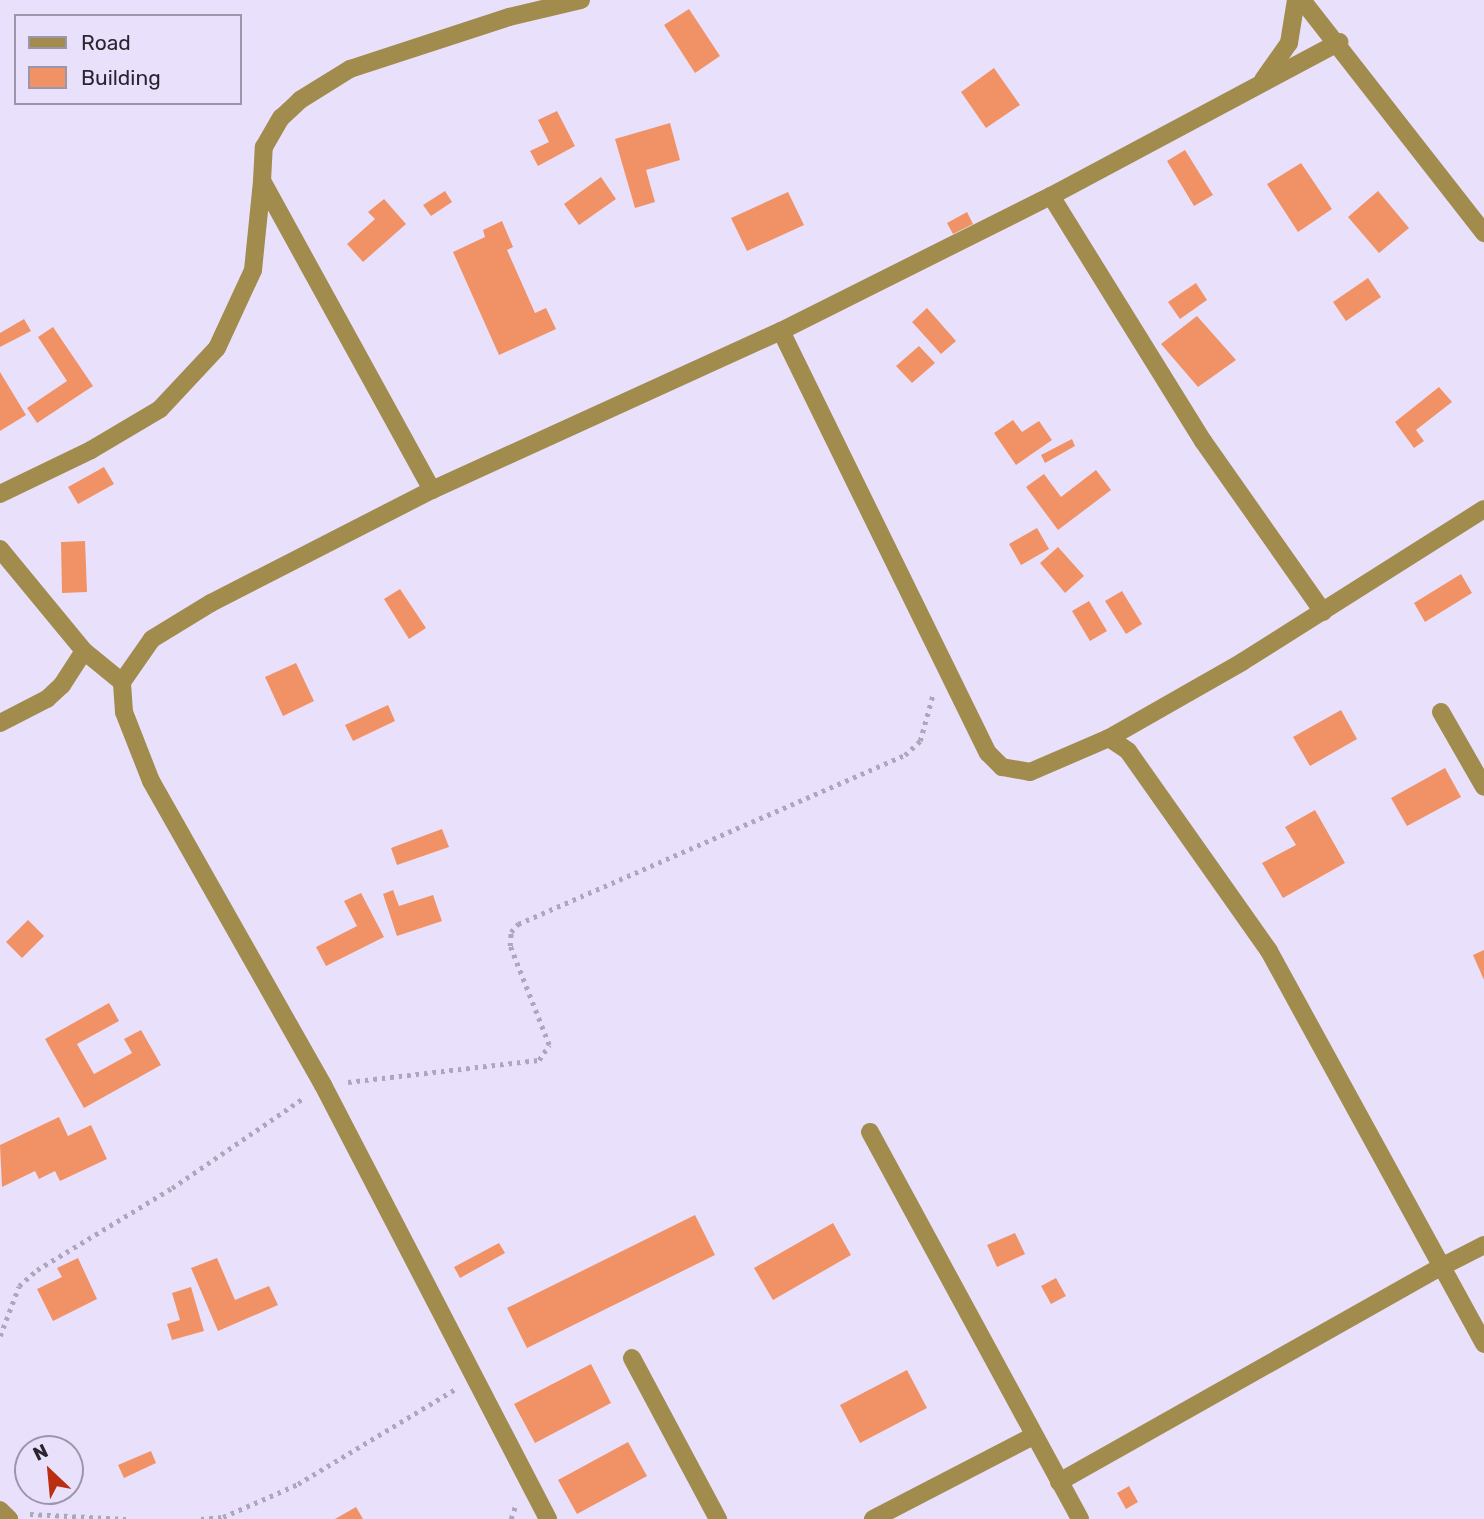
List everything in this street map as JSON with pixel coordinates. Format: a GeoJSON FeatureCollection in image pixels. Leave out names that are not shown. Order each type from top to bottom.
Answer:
{"type":"FeatureCollection","features":[{"type":"Feature","properties":{"kind":"street"},"geometry":{"type":"LineString","coordinates":[[0,494],[91,450],[160,409],[216,348],[253,270],[264,147],[281,118],[319,85],[383,57],[509,17],[581,0]]}},
{"type":"Feature","properties":{"kind":"street"},"geometry":{"type":"LineString","coordinates":[[1256,88],[1289,43],[1296,0]]}},
{"type":"Feature","properties":{"kind":"street"},"geometry":{"type":"LineString","coordinates":[[1302,0],[1339,42],[1484,233]]}},
{"type":"Feature","properties":{"kind":"street"},"geometry":{"type":"LineString","coordinates":[[548,1519],[323,1085],[230,928],[134,748],[124,712],[122,682],[138,652],[177,622],[432,490],[781,331],[1051,196],[1339,42]]}},
{"type":"Feature","properties":{"kind":"street"},"geometry":{"type":"LineString","coordinates":[[262,181],[432,490]]}},
{"type":"Feature","properties":{"kind":"street"},"geometry":{"type":"LineString","coordinates":[[1051,196],[1203,441],[1323,612]]}},
{"type":"Feature","properties":{"kind":"street"},"geometry":{"type":"LineString","coordinates":[[781,331],[942,659],[971,724],[1002,767],[1030,772],[1109,738],[1323,612],[1484,509]]}},
{"type":"Feature","properties":{"kind":"street"},"geometry":{"type":"LineString","coordinates":[[0,549],[84,651],[122,682]]}},
{"type":"Feature","properties":{"kind":"street"},"geometry":{"type":"LineString","coordinates":[[0,723],[47,699],[62,685],[84,651]]}},
{"type":"Feature","properties":{"kind":"street"},"geometry":{"type":"LineString","coordinates":[[1441,712],[1484,787]]}},
{"type":"Feature","properties":{"kind":"street"},"geometry":{"type":"LineString","coordinates":[[1109,738],[1134,760],[1269,951],[1484,1344]]}},
{"type":"Feature","properties":{"kind":"street"},"geometry":{"type":"LineString","coordinates":[[870,1132],[1080,1519]]}},
{"type":"Feature","properties":{"kind":"street"},"geometry":{"type":"LineString","coordinates":[[1059,1482],[1484,1245]]}},
{"type":"Feature","properties":{"kind":"street"},"geometry":{"type":"LineString","coordinates":[[632,1358],[718,1519]]}},
{"type":"Feature","properties":{"kind":"street"},"geometry":{"type":"LineString","coordinates":[[873,1519],[1033,1436]]}},
{"type":"Feature","properties":{"kind":"path"},"geometry":{"type":"LineString","coordinates":[[0,1336],[19,1286],[37,1270],[172,1188],[323,1085],[539,1060],[549,1045],[510,946],[511,932],[518,924],[905,755],[920,741],[942,659]]}},
{"type":"Feature","properties":{"kind":"path"},"geometry":{"type":"LineString","coordinates":[[201,1519],[223,1517],[298,1484],[475,1377]]}},
{"type":"Feature","properties":{"kind":"path"},"geometry":{"type":"LineString","coordinates":[[4,1514],[125,1519]]}},
{"type":"Feature","properties":{"kind":"building"},"geometry":{"type":"Polygon","coordinates":[[[689,9],[720,56],[695,73],[664,25],[689,9]]]}},
{"type":"Feature","properties":{"kind":"building"},"geometry":{"type":"Polygon","coordinates":[[[994,68],[1020,105],[986,128],[961,92],[994,68]]]}},
{"type":"Feature","properties":{"kind":"building"},"geometry":{"type":"Polygon","coordinates":[[[557,111],[575,146],[538,166],[530,151],[549,142],[538,120],[557,111]]]}},
{"type":"Feature","properties":{"kind":"building"},"geometry":{"type":"Polygon","coordinates":[[[670,123],[680,160],[646,170],[655,202],[635,208],[615,139],[670,123]]]}},
{"type":"Feature","properties":{"kind":"building"},"geometry":{"type":"Polygon","coordinates":[[[1185,150],[1213,195],[1194,206],[1167,161],[1185,150]]]}},
{"type":"Feature","properties":{"kind":"building"},"geometry":{"type":"Polygon","coordinates":[[[1301,163],[1332,209],[1298,232],[1267,184],[1301,163]]]}},
{"type":"Feature","properties":{"kind":"building"},"geometry":{"type":"Polygon","coordinates":[[[601,177],[616,199],[579,225],[564,204],[601,177]]]}},
{"type":"Feature","properties":{"kind":"building"},"geometry":{"type":"Polygon","coordinates":[[[445,191],[452,202],[431,216],[423,205],[445,191]]]}},
{"type":"Feature","properties":{"kind":"building"},"geometry":{"type":"Polygon","coordinates":[[[1378,191],[1409,228],[1379,253],[1348,217],[1378,191]]]}},
{"type":"Feature","properties":{"kind":"building"},"geometry":{"type":"Polygon","coordinates":[[[788,192],[804,225],[747,251],[731,218],[788,192]]]}},
{"type":"Feature","properties":{"kind":"building"},"geometry":{"type":"Polygon","coordinates":[[[384,199],[406,224],[363,262],[347,244],[375,219],[368,212],[384,199]]]}},
{"type":"Feature","properties":{"kind":"building"},"geometry":{"type":"Polygon","coordinates":[[[967,212],[973,224],[953,234],[947,223],[967,212]]]}},
{"type":"Feature","properties":{"kind":"building"},"geometry":{"type":"Polygon","coordinates":[[[502,221],[513,247],[507,250],[535,313],[546,308],[556,329],[499,355],[453,252],[485,237],[483,230],[502,221]]]}},
{"type":"Feature","properties":{"kind":"building"},"geometry":{"type":"Polygon","coordinates":[[[1368,278],[1381,297],[1346,321],[1333,302],[1368,278]]]}},
{"type":"Feature","properties":{"kind":"building"},"geometry":{"type":"Polygon","coordinates":[[[1196,283],[1207,300],[1180,319],[1168,302],[1196,283]]]}},
{"type":"Feature","properties":{"kind":"building"},"geometry":{"type":"Polygon","coordinates":[[[927,308],[956,341],[941,354],[912,322],[927,308]]]}},
{"type":"Feature","properties":{"kind":"building"},"geometry":{"type":"Polygon","coordinates":[[[1197,316],[1236,360],[1198,387],[1161,344],[1197,316]]]}},
{"type":"Feature","properties":{"kind":"building"},"geometry":{"type":"Polygon","coordinates":[[[24,319],[31,331],[0,347],[0,333],[24,319]]]}},
{"type":"Feature","properties":{"kind":"building"},"geometry":{"type":"Polygon","coordinates":[[[53,327],[93,386],[37,423],[27,408],[67,381],[38,337],[53,327]]]}},
{"type":"Feature","properties":{"kind":"building"},"geometry":{"type":"Polygon","coordinates":[[[919,346],[935,363],[912,383],[896,366],[919,346]]]}},
{"type":"Feature","properties":{"kind":"building"},"geometry":{"type":"Polygon","coordinates":[[[0,372],[26,415],[0,431],[0,372]]]}},
{"type":"Feature","properties":{"kind":"building"},"geometry":{"type":"Polygon","coordinates":[[[1439,387],[1452,402],[1416,430],[1424,441],[1414,448],[1395,422],[1439,387]]]}},
{"type":"Feature","properties":{"kind":"building"},"geometry":{"type":"Polygon","coordinates":[[[1013,420],[1022,432],[1039,421],[1052,440],[1016,465],[994,433],[1013,420]]]}},
{"type":"Feature","properties":{"kind":"building"},"geometry":{"type":"Polygon","coordinates":[[[1072,439],[1075,446],[1045,463],[1041,455],[1072,439]]]}},
{"type":"Feature","properties":{"kind":"building"},"geometry":{"type":"Polygon","coordinates":[[[104,467],[114,484],[78,504],[68,487],[104,467]]]}},
{"type":"Feature","properties":{"kind":"building"},"geometry":{"type":"Polygon","coordinates":[[[1096,470],[1111,490],[1058,530],[1026,487],[1044,474],[1061,497],[1096,470]]]}},
{"type":"Feature","properties":{"kind":"building"},"geometry":{"type":"Polygon","coordinates":[[[1037,528],[1049,549],[1021,565],[1009,544],[1037,528]]]}},
{"type":"Feature","properties":{"kind":"building"},"geometry":{"type":"Polygon","coordinates":[[[85,541],[87,592],[62,593],[61,542],[85,541]]]}},
{"type":"Feature","properties":{"kind":"building"},"geometry":{"type":"Polygon","coordinates":[[[1058,547],[1084,576],[1065,593],[1040,563],[1058,547]]]}},
{"type":"Feature","properties":{"kind":"building"},"geometry":{"type":"Polygon","coordinates":[[[1461,574],[1472,593],[1425,622],[1414,603],[1461,574]]]}},
{"type":"Feature","properties":{"kind":"building"},"geometry":{"type":"Polygon","coordinates":[[[400,589],[426,628],[409,639],[384,599],[400,589]]]}},
{"type":"Feature","properties":{"kind":"building"},"geometry":{"type":"Polygon","coordinates":[[[1122,591],[1142,624],[1126,634],[1105,601],[1122,591]]]}},
{"type":"Feature","properties":{"kind":"building"},"geometry":{"type":"Polygon","coordinates":[[[1089,601],[1107,631],[1090,641],[1072,611],[1089,601]]]}},
{"type":"Feature","properties":{"kind":"building"},"geometry":{"type":"Polygon","coordinates":[[[296,663],[314,701],[283,716],[265,677],[296,663]]]}},
{"type":"Feature","properties":{"kind":"building"},"geometry":{"type":"Polygon","coordinates":[[[388,705],[395,721],[353,741],[345,725],[388,705]]]}},
{"type":"Feature","properties":{"kind":"building"},"geometry":{"type":"Polygon","coordinates":[[[1341,710],[1357,739],[1310,766],[1293,737],[1341,710]]]}},
{"type":"Feature","properties":{"kind":"building"},"geometry":{"type":"Polygon","coordinates":[[[1445,768],[1461,797],[1407,826],[1391,798],[1445,768]]]}},
{"type":"Feature","properties":{"kind":"building"},"geometry":{"type":"Polygon","coordinates":[[[1315,810],[1345,863],[1283,898],[1262,863],[1296,845],[1285,827],[1315,810]]]}},
{"type":"Feature","properties":{"kind":"building"},"geometry":{"type":"Polygon","coordinates":[[[442,829],[449,847],[397,865],[391,848],[442,829]]]}},
{"type":"Feature","properties":{"kind":"building"},"geometry":{"type":"Polygon","coordinates":[[[393,890],[399,906],[433,895],[442,921],[397,936],[383,894],[393,890]]]}},
{"type":"Feature","properties":{"kind":"building"},"geometry":{"type":"Polygon","coordinates":[[[361,893],[384,937],[326,966],[316,947],[357,926],[344,901],[361,893]]]}},
{"type":"Feature","properties":{"kind":"building"},"geometry":{"type":"Polygon","coordinates":[[[28,920],[44,936],[22,958],[6,942],[28,920]]]}},
{"type":"Feature","properties":{"kind":"building"},"geometry":{"type":"Polygon","coordinates":[[[1484,950],[1484,980],[1473,955],[1484,950]]]}},
{"type":"Feature","properties":{"kind":"building"},"geometry":{"type":"Polygon","coordinates":[[[109,1003],[119,1021],[77,1044],[94,1074],[132,1053],[124,1039],[141,1030],[161,1065],[84,1108],[45,1039],[109,1003]]]}},
{"type":"Feature","properties":{"kind":"building"},"geometry":{"type":"Polygon","coordinates":[[[59,1117],[68,1136],[91,1125],[107,1159],[60,1181],[55,1171],[39,1179],[35,1171],[2,1187],[0,1145],[59,1117]]]}},
{"type":"Feature","properties":{"kind":"building"},"geometry":{"type":"Polygon","coordinates":[[[695,1215],[715,1255],[527,1348],[507,1308],[695,1215]]]}},
{"type":"Feature","properties":{"kind":"building"},"geometry":{"type":"Polygon","coordinates":[[[833,1223],[851,1255],[773,1300],[754,1268],[833,1223]]]}},
{"type":"Feature","properties":{"kind":"building"},"geometry":{"type":"Polygon","coordinates":[[[1015,1233],[1025,1254],[997,1267],[987,1245],[1015,1233]]]}},
{"type":"Feature","properties":{"kind":"building"},"geometry":{"type":"Polygon","coordinates":[[[499,1243],[505,1253],[460,1278],[454,1267],[499,1243]]]}},
{"type":"Feature","properties":{"kind":"building"},"geometry":{"type":"Polygon","coordinates":[[[78,1258],[97,1299],[53,1321],[37,1289],[62,1277],[57,1268],[78,1258]]]}},
{"type":"Feature","properties":{"kind":"building"},"geometry":{"type":"Polygon","coordinates":[[[217,1258],[235,1300],[269,1286],[278,1305],[218,1331],[191,1268],[217,1258]]]}},
{"type":"Feature","properties":{"kind":"building"},"geometry":{"type":"Polygon","coordinates":[[[1056,1278],[1066,1296],[1051,1304],[1041,1286],[1056,1278]]]}},
{"type":"Feature","properties":{"kind":"building"},"geometry":{"type":"Polygon","coordinates":[[[191,1287],[204,1331],[172,1340],[167,1324],[180,1320],[172,1293],[191,1287]]]}},
{"type":"Feature","properties":{"kind":"building"},"geometry":{"type":"Polygon","coordinates":[[[591,1364],[611,1403],[535,1443],[514,1404],[591,1364]]]}},
{"type":"Feature","properties":{"kind":"building"},"geometry":{"type":"Polygon","coordinates":[[[907,1370],[927,1408],[860,1443],[840,1405],[907,1370]]]}},
{"type":"Feature","properties":{"kind":"building"},"geometry":{"type":"Polygon","coordinates":[[[628,1442],[647,1476],[577,1514],[558,1480],[628,1442]]]}},
{"type":"Feature","properties":{"kind":"building"},"geometry":{"type":"Polygon","coordinates":[[[151,1451],[156,1463],[124,1478],[118,1465],[151,1451]]]}},
{"type":"Feature","properties":{"kind":"building"},"geometry":{"type":"Polygon","coordinates":[[[1129,1486],[1138,1502],[1126,1509],[1117,1493],[1129,1486]]]}},
{"type":"Feature","properties":{"kind":"building"},"geometry":{"type":"Polygon","coordinates":[[[356,1507],[363,1519],[335,1519],[356,1507]]]}}]}
